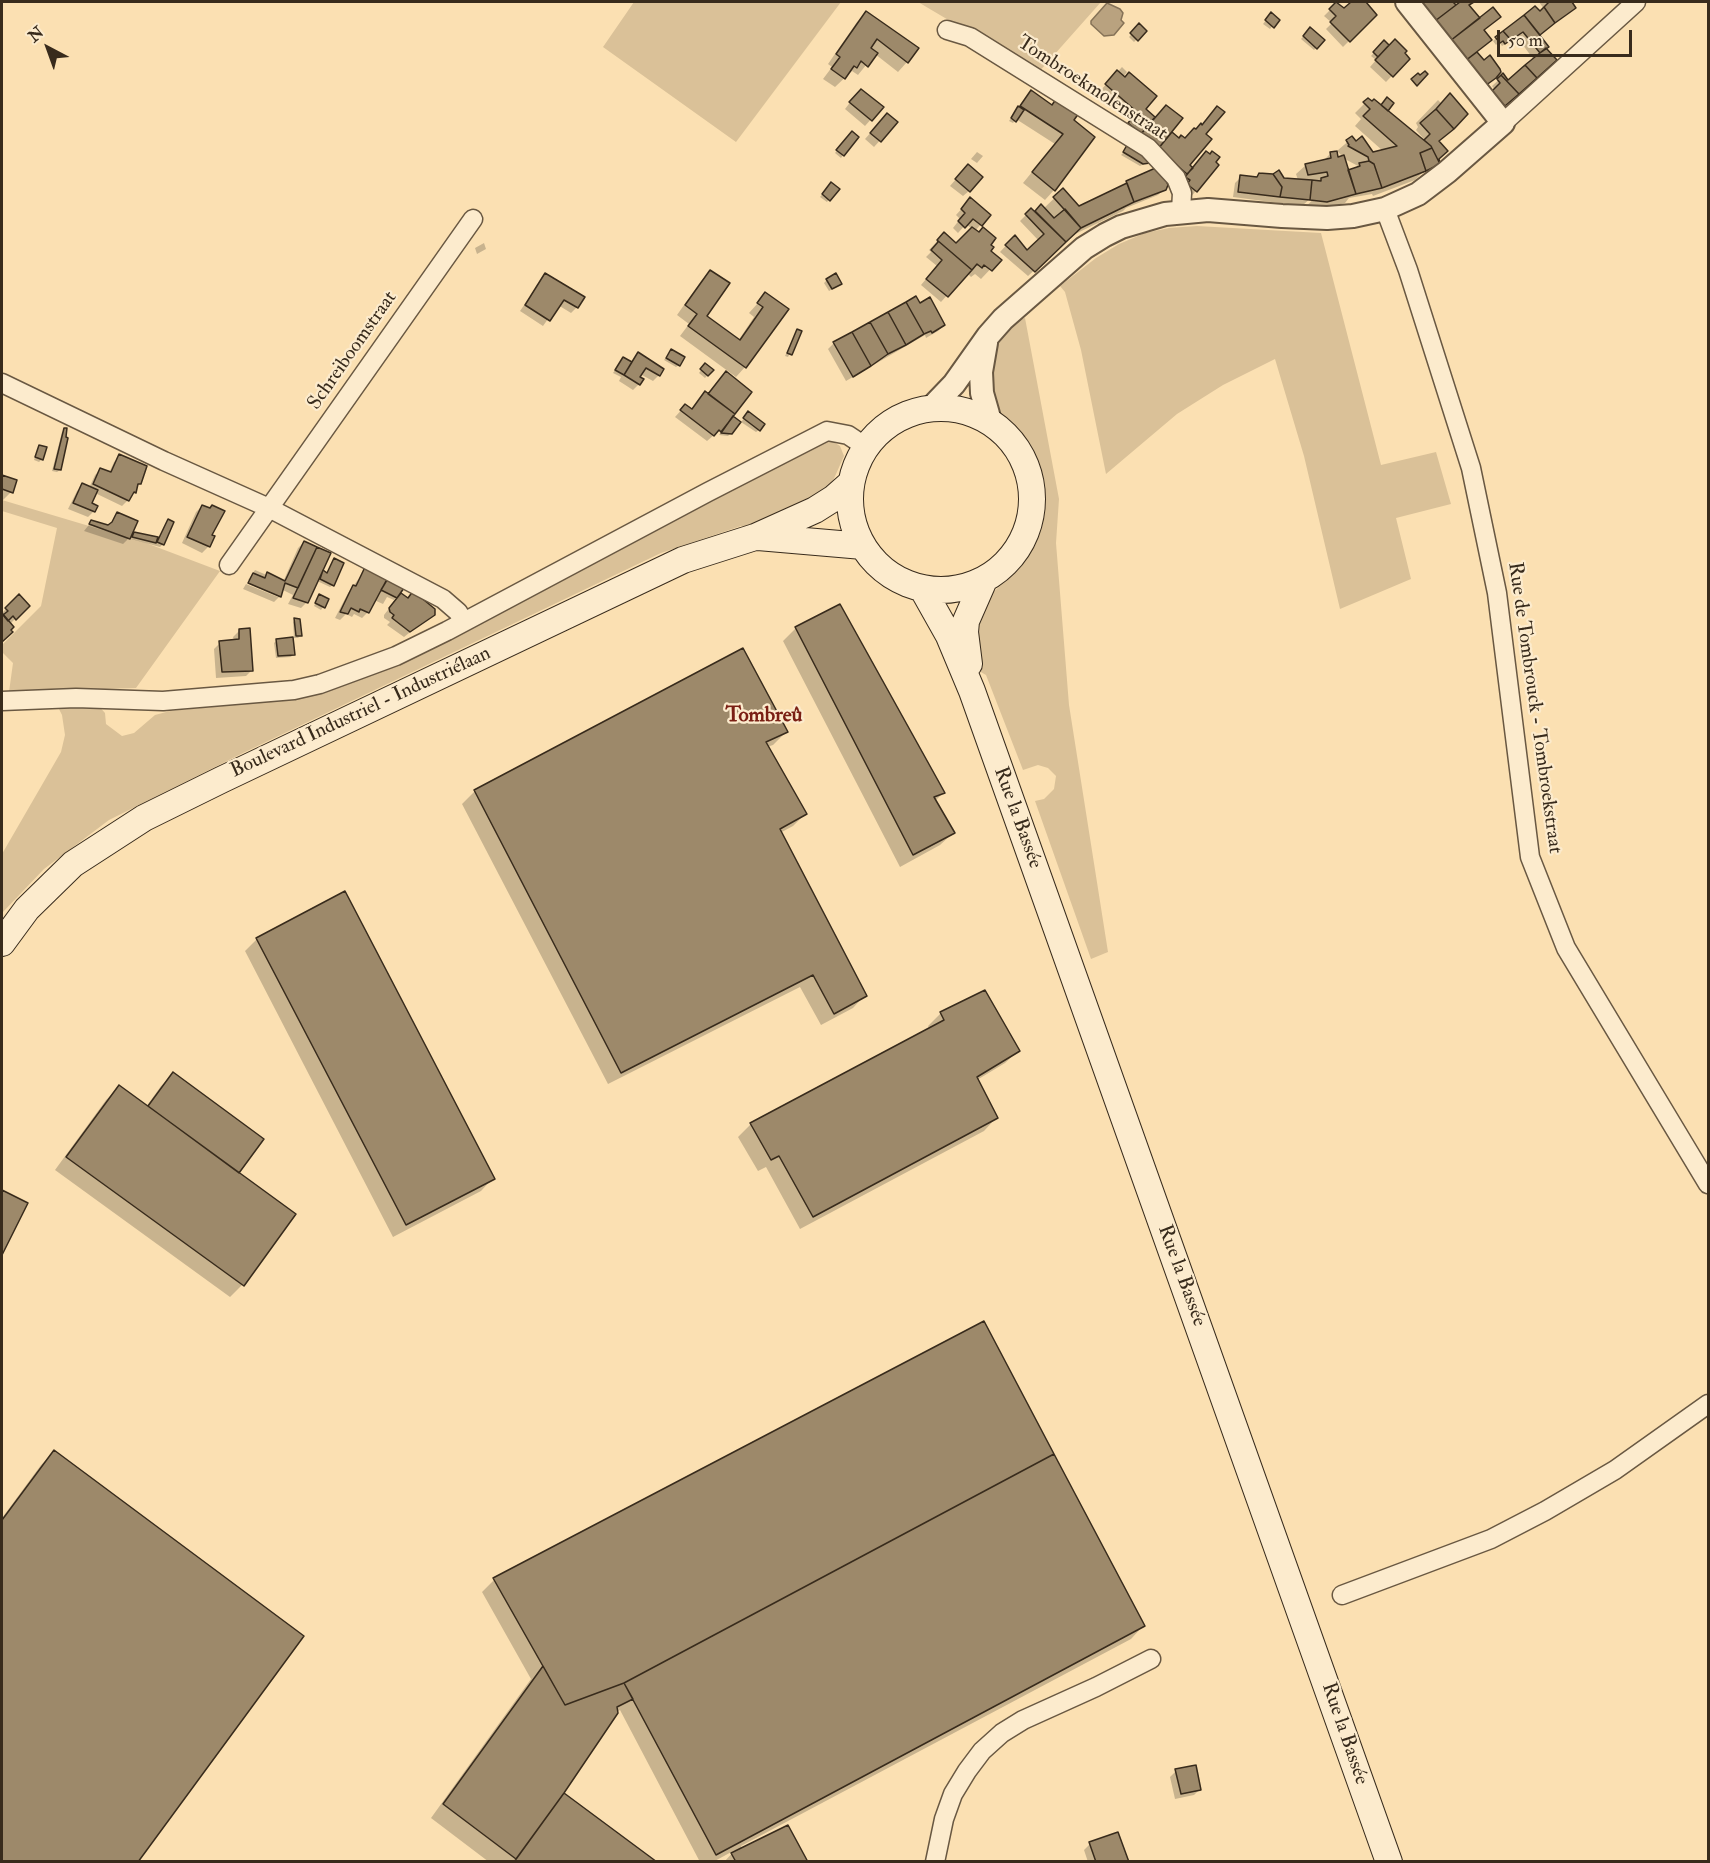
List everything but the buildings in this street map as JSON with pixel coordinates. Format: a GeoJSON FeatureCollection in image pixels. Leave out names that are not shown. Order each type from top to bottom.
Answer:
{"type":"FeatureCollection","features":[{"type":"Feature","properties":{"kind":"main road"},"geometry":{"type":"LineString","coordinates":[[931,408],[961,409],[990,421],[1009,436],[1019,450],[1031,480],[1033,504],[1030,520],[1018,549],[1004,566],[984,580],[966,587],[950,590],[922,588],[905,583],[891,575],[874,561],[863,546],[853,523],[850,505],[851,483],[858,460],[866,447],[890,423],[910,412],[931,408]]}},
{"type":"Feature","properties":{"kind":"main road","name":"Boulevard Industriel - Industriélaan"},"geometry":{"type":"LineString","coordinates":[[2,942],[27,909],[73,864],[144,818],[683,560],[755,537],[815,510],[834,498],[851,483]]}},
{"type":"Feature","properties":{"kind":"main road","name":"Boulevard Industriel - Industriélaan"},"geometry":{"type":"LineString","coordinates":[[755,537],[863,546]]}},
{"type":"Feature","properties":{"kind":"main road","name":"Rue la Bassée"},"geometry":{"type":"LineString","coordinates":[[972,691],[965,632],[966,621],[984,580]]}},
{"type":"Feature","properties":{"kind":"main road","name":"Rue la Bassée"},"geometry":{"type":"LineString","coordinates":[[922,588],[949,636],[972,691],[1389,1862]]}},
{"type":"Feature","properties":{"kind":"street"},"geometry":{"type":"LineString","coordinates":[[1407,2],[1503,123]]}},
{"type":"Feature","properties":{"kind":"street"},"geometry":{"type":"LineString","coordinates":[[931,408],[954,384],[988,336],[1058,270],[1105,235],[1143,219],[1181,211],[1208,210],[1327,218],[1353,216],[1385,209],[1418,194],[1447,172],[1636,2]]}},
{"type":"Feature","properties":{"kind":"street","name":"Tombroekmolenstraat"},"geometry":{"type":"LineString","coordinates":[[947,30],[969,37],[1148,148],[1176,178],[1182,193],[1181,211]]}},
{"type":"Feature","properties":{"kind":"street","name":"Rue de Tombrouck - Tombroekstraat"},"geometry":{"type":"LineString","coordinates":[[1385,209],[1408,270],[1471,468],[1497,593],[1530,857],[1566,948],[1705,1172]]}},
{"type":"Feature","properties":{"kind":"street","name":"Schreiboomstraat"},"geometry":{"type":"LineString","coordinates":[[229,565],[472,219]]}},
{"type":"Feature","properties":{"kind":"street"},"geometry":{"type":"LineString","coordinates":[[988,336],[981,372],[982,393],[990,421]]}},
{"type":"Feature","properties":{"kind":"street"},"geometry":{"type":"LineString","coordinates":[[2,382],[164,461],[269,508],[443,599],[458,612],[464,622]]}},
{"type":"Feature","properties":{"kind":"street"},"geometry":{"type":"LineString","coordinates":[[2,701],[76,698],[163,701],[294,690],[320,684],[396,656],[827,431],[848,435],[866,447]]}},
{"type":"Feature","properties":{"kind":"street"},"geometry":{"type":"LineString","coordinates":[[1342,1595],[1491,1539],[1545,1511],[1615,1470],[1708,1404]]}},
{"type":"Feature","properties":{"kind":"street"},"geometry":{"type":"LineString","coordinates":[[935,1862],[944,1819],[953,1794],[977,1758],[1002,1733],[1023,1720],[1151,1659]]}},
{"type":"Feature","properties":{"kind":"shaded area"},"geometry":{"type":"Polygon","coordinates":[[[634,2],[841,2],[736,142],[603,47],[634,2]]]}},
{"type":"Feature","properties":{"kind":"shaded area"},"geometry":{"type":"Polygon","coordinates":[[[918,2],[1101,2],[1038,73],[918,2]]]}},
{"type":"Feature","properties":{"kind":"shaded area"},"geometry":{"type":"Polygon","coordinates":[[[1107,3],[1120,9],[1123,13],[1121,20],[1124,23],[1114,35],[1104,36],[1091,24],[1091,21],[1107,3]]]}},
{"type":"Feature","properties":{"kind":"shaded area"},"geometry":{"type":"Polygon","coordinates":[[[1197,226],[1321,233],[1381,465],[1436,452],[1451,504],[1396,518],[1411,579],[1340,609],[1304,456],[1275,359],[1223,385],[1177,414],[1106,474],[1081,350],[1065,292],[1060,286],[1096,258],[1119,244],[1145,233],[1197,226]]]}},
{"type":"Feature","properties":{"kind":"shaded area"},"geometry":{"type":"Polygon","coordinates":[[[1025,318],[1059,499],[1056,543],[1069,705],[1108,952],[1091,959],[1035,801],[1044,799],[1054,789],[1056,776],[1048,768],[1038,765],[1023,770],[986,675],[979,671],[972,637],[981,603],[1027,559],[1044,514],[1045,496],[1040,471],[1022,436],[995,411],[987,377],[998,339],[1018,320],[1025,318]]]}},
{"type":"Feature","properties":{"kind":"shaded area"},"geometry":{"type":"Polygon","coordinates":[[[824,440],[830,440],[840,446],[844,456],[832,483],[822,495],[759,526],[741,526],[661,553],[243,753],[109,820],[44,869],[2,913],[2,854],[61,752],[65,735],[62,715],[56,703],[96,703],[105,713],[106,724],[122,736],[134,733],[155,715],[170,711],[307,695],[359,679],[405,660],[824,440]]]}},
{"type":"Feature","properties":{"kind":"shaded area"},"geometry":{"type":"Polygon","coordinates":[[[2,500],[146,543],[220,571],[136,688],[9,692],[13,663],[2,652],[2,645],[41,606],[57,528],[2,511],[2,500]]]}},
{"type":"Feature","properties":{"kind":"district","name":"Tombreû"},"geometry":{"type":"Point","coordinates":[764,716]}}]}
